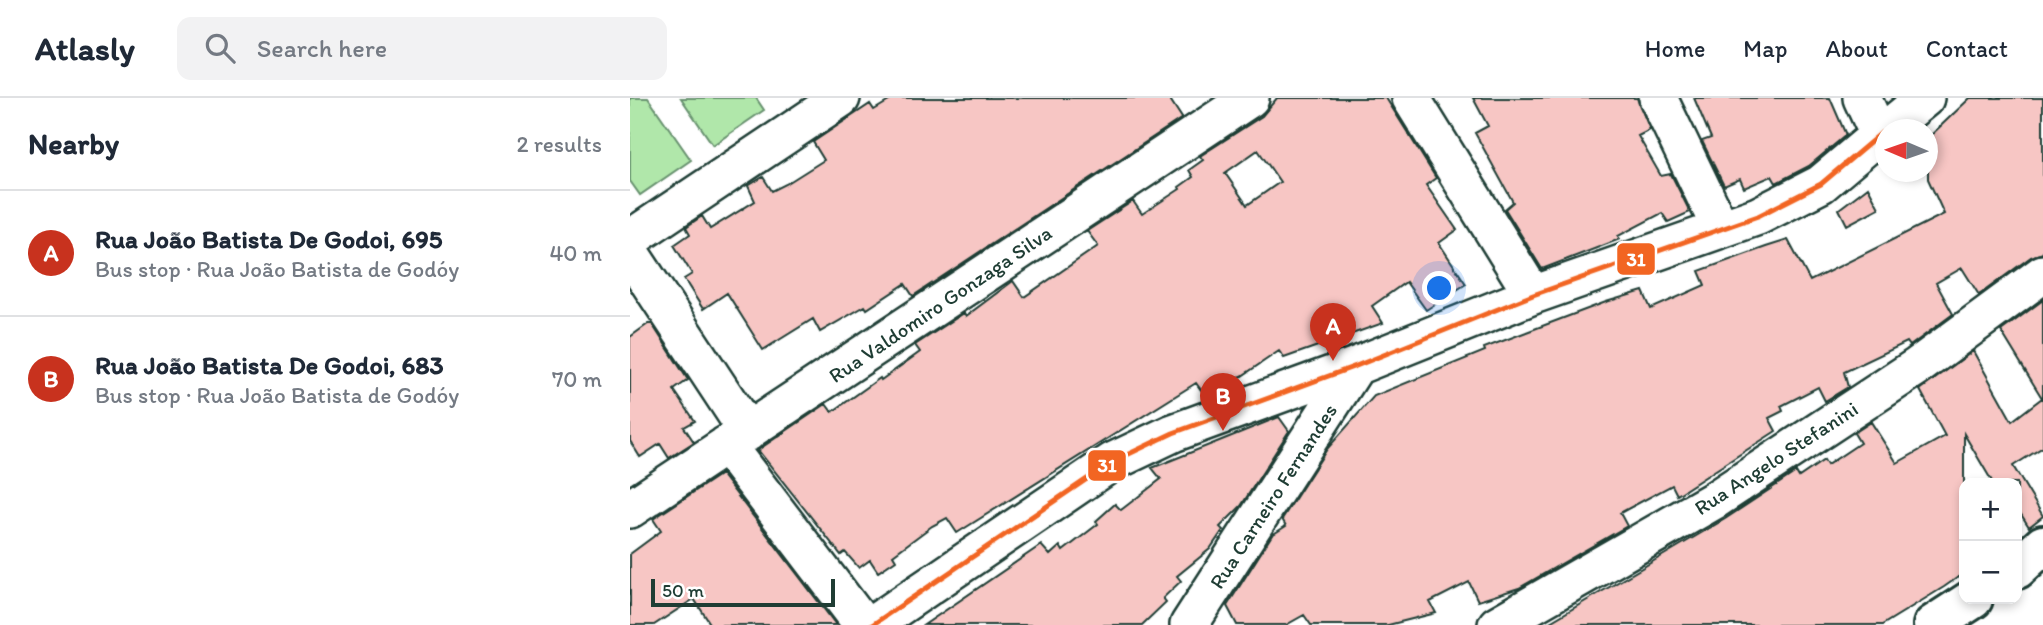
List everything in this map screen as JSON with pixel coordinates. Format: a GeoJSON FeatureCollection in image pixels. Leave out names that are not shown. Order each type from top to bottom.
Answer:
{"type":"FeatureCollection","features":[{"type":"Feature","properties":{"kind":"main road"},"geometry":{"type":"LineString","coordinates":[[2022,564],[2043,545]]}},
{"type":"Feature","properties":{"kind":"main road"},"geometry":{"type":"LineString","coordinates":[[1933,625],[1965,604]]}},
{"type":"Feature","properties":{"kind":"street"},"geometry":{"type":"LineString","coordinates":[[630,239],[841,98]]}},
{"type":"Feature","properties":{"kind":"street","name":"Rua Valdomiro Gonzaga Silva"},"geometry":{"type":"LineString","coordinates":[[630,509],[1250,98]]}},
{"type":"Feature","properties":{"kind":"street"},"geometry":{"type":"LineString","coordinates":[[1411,98],[1533,295]]}},
{"type":"Feature","properties":{"kind":"street"},"geometry":{"type":"LineString","coordinates":[[1658,98],[1721,229]]}},
{"type":"Feature","properties":{"kind":"street"},"geometry":{"type":"LineString","coordinates":[[1862,98],[1875,119]]}},
{"type":"Feature","properties":{"kind":"street"},"geometry":{"type":"LineString","coordinates":[[1898,119],[1925,98]]}},
{"type":"Feature","properties":{"kind":"street"},"geometry":{"type":"LineString","coordinates":[[872,625],[1112,462],[1173,433],[1356,366],[1533,295],[1758,216],[1821,184],[1875,138]]}},
{"type":"Feature","properties":{"kind":"street"},"geometry":{"type":"LineString","coordinates":[[630,253],[737,439],[863,625]]}},
{"type":"Feature","properties":{"kind":"street","name":"Rua Angelo Stefanini"},"geometry":{"type":"LineString","coordinates":[[1497,625],[1713,501],[1918,366],[2043,274]]}},
{"type":"Feature","properties":{"kind":"street","name":"Rua Carneiro Fernandes"},"geometry":{"type":"LineString","coordinates":[[1189,625],[1356,366]]}},
{"type":"Feature","properties":{"kind":"green space"},"geometry":{"type":"Polygon","coordinates":[[[630,98],[648,98],[691,160],[640,195],[630,181],[630,98]]]}},
{"type":"Feature","properties":{"kind":"green space"},"geometry":{"type":"Polygon","coordinates":[[[681,98],[756,98],[764,110],[713,145],[681,98]]]}},
{"type":"Feature","properties":{"kind":"building"},"geometry":{"type":"Polygon","coordinates":[[[894,98],[1169,98],[1182,118],[913,296],[905,284],[867,309],[865,306],[820,332],[813,319],[763,350],[727,293],[703,309],[684,279],[692,274],[674,245],[690,234],[686,227],[702,216],[710,229],[755,201],[748,186],[763,177],[772,191],[786,184],[824,160],[813,142],[870,104],[874,110],[894,98]]]}},
{"type":"Feature","properties":{"kind":"building"},"geometry":{"type":"Polygon","coordinates":[[[1277,98],[1386,98],[1436,178],[1426,185],[1457,230],[1439,243],[1466,284],[1426,310],[1406,282],[1372,306],[1383,323],[1284,358],[1279,351],[1242,376],[1201,390],[1196,383],[957,533],[947,518],[932,526],[893,555],[896,560],[878,572],[870,560],[859,568],[845,552],[841,555],[758,450],[826,404],[832,412],[880,378],[881,380],[920,352],[915,345],[964,313],[966,316],[1013,281],[1024,297],[1098,246],[1087,231],[1133,201],[1142,214],[1193,177],[1189,170],[1203,160],[1200,156],[1262,116],[1277,98]],[[1258,150],[1225,173],[1247,205],[1280,182],[1258,150]]]}},
{"type":"Feature","properties":{"kind":"building"},"geometry":{"type":"Polygon","coordinates":[[[1473,98],[1637,98],[1650,130],[1638,136],[1661,176],[1671,174],[1690,212],[1668,222],[1662,213],[1618,236],[1620,239],[1542,269],[1505,209],[1513,202],[1475,133],[1488,126],[1473,98]]]}},
{"type":"Feature","properties":{"kind":"building"},"geometry":{"type":"Polygon","coordinates":[[[1694,98],[1830,98],[1846,135],[1809,166],[1776,183],[1772,176],[1744,188],[1740,179],[1724,186],[1702,141],[1711,138],[1694,98]]]}},
{"type":"Feature","properties":{"kind":"building"},"geometry":{"type":"Polygon","coordinates":[[[1970,98],[2043,98],[2043,253],[2031,257],[1979,295],[1962,268],[1936,283],[1953,314],[1910,346],[1907,342],[1844,372],[1848,387],[1825,401],[1818,387],[1781,406],[1783,411],[1769,418],[1776,431],[1677,495],[1672,485],[1620,513],[1627,526],[1519,588],[1478,601],[1469,582],[1430,602],[1436,613],[1388,625],[1311,625],[1304,615],[1286,625],[1237,625],[1227,606],[1272,535],[1286,526],[1282,519],[1327,449],[1374,396],[1485,351],[1484,348],[1606,302],[1643,291],[1651,309],[1705,285],[1699,271],[1788,240],[1810,281],[1944,214],[1929,182],[1938,182],[1938,128],[1970,98]]]}},
{"type":"Feature","properties":{"kind":"building"},"geometry":{"type":"Polygon","coordinates":[[[1868,187],[1879,208],[1847,225],[1839,209],[1868,187]]]}},
{"type":"Feature","properties":{"kind":"building"},"geometry":{"type":"Polygon","coordinates":[[[2043,300],[2043,447],[2013,466],[2020,478],[1990,478],[1964,434],[1964,478],[1959,478],[1959,576],[1944,587],[1882,625],[1545,625],[1725,519],[1796,472],[1799,477],[1824,460],[1827,465],[1860,443],[1854,433],[1871,422],[1897,463],[1945,436],[1920,390],[1973,351],[2012,421],[2042,398],[2001,331],[2043,300]]]}},
{"type":"Feature","properties":{"kind":"building"},"geometry":{"type":"Polygon","coordinates":[[[652,324],[688,380],[674,390],[695,421],[684,427],[694,442],[669,458],[660,444],[640,457],[630,441],[630,337],[652,324]]]}},
{"type":"Feature","properties":{"kind":"building"},"geometry":{"type":"Polygon","coordinates":[[[1279,417],[1289,431],[1241,506],[1220,527],[1223,530],[1210,549],[1177,576],[1181,581],[1163,598],[1166,602],[1142,625],[924,625],[1041,545],[1050,555],[1060,546],[1063,551],[1098,524],[1096,521],[1115,504],[1121,510],[1161,479],[1152,468],[1279,417]]]}},
{"type":"Feature","properties":{"kind":"building"},"geometry":{"type":"Polygon","coordinates":[[[721,474],[836,625],[711,625],[694,599],[654,625],[630,625],[630,554],[661,531],[653,519],[721,474]]]}},
{"type":"Feature","properties":{"kind":"building"},"geometry":{"type":"Polygon","coordinates":[[[2022,481],[2043,516],[2029,527],[2022,516],[2022,481]]]}},
{"type":"Feature","properties":{"kind":"transit line","name":"31"},"geometry":{"type":"LineString","coordinates":[[872,625],[1112,462],[1173,433],[1356,366],[1533,295],[1758,216],[1821,184],[1875,138]]}},
{"type":"Feature","properties":{"kind":"place","name":"Rua João Batista De Godoi, 695"},"geometry":{"type":"Point","coordinates":[1333,361]}},
{"type":"Feature","properties":{"kind":"place","name":"Rua João Batista De Godoi, 683"},"geometry":{"type":"Point","coordinates":[1223,431]}}]}
